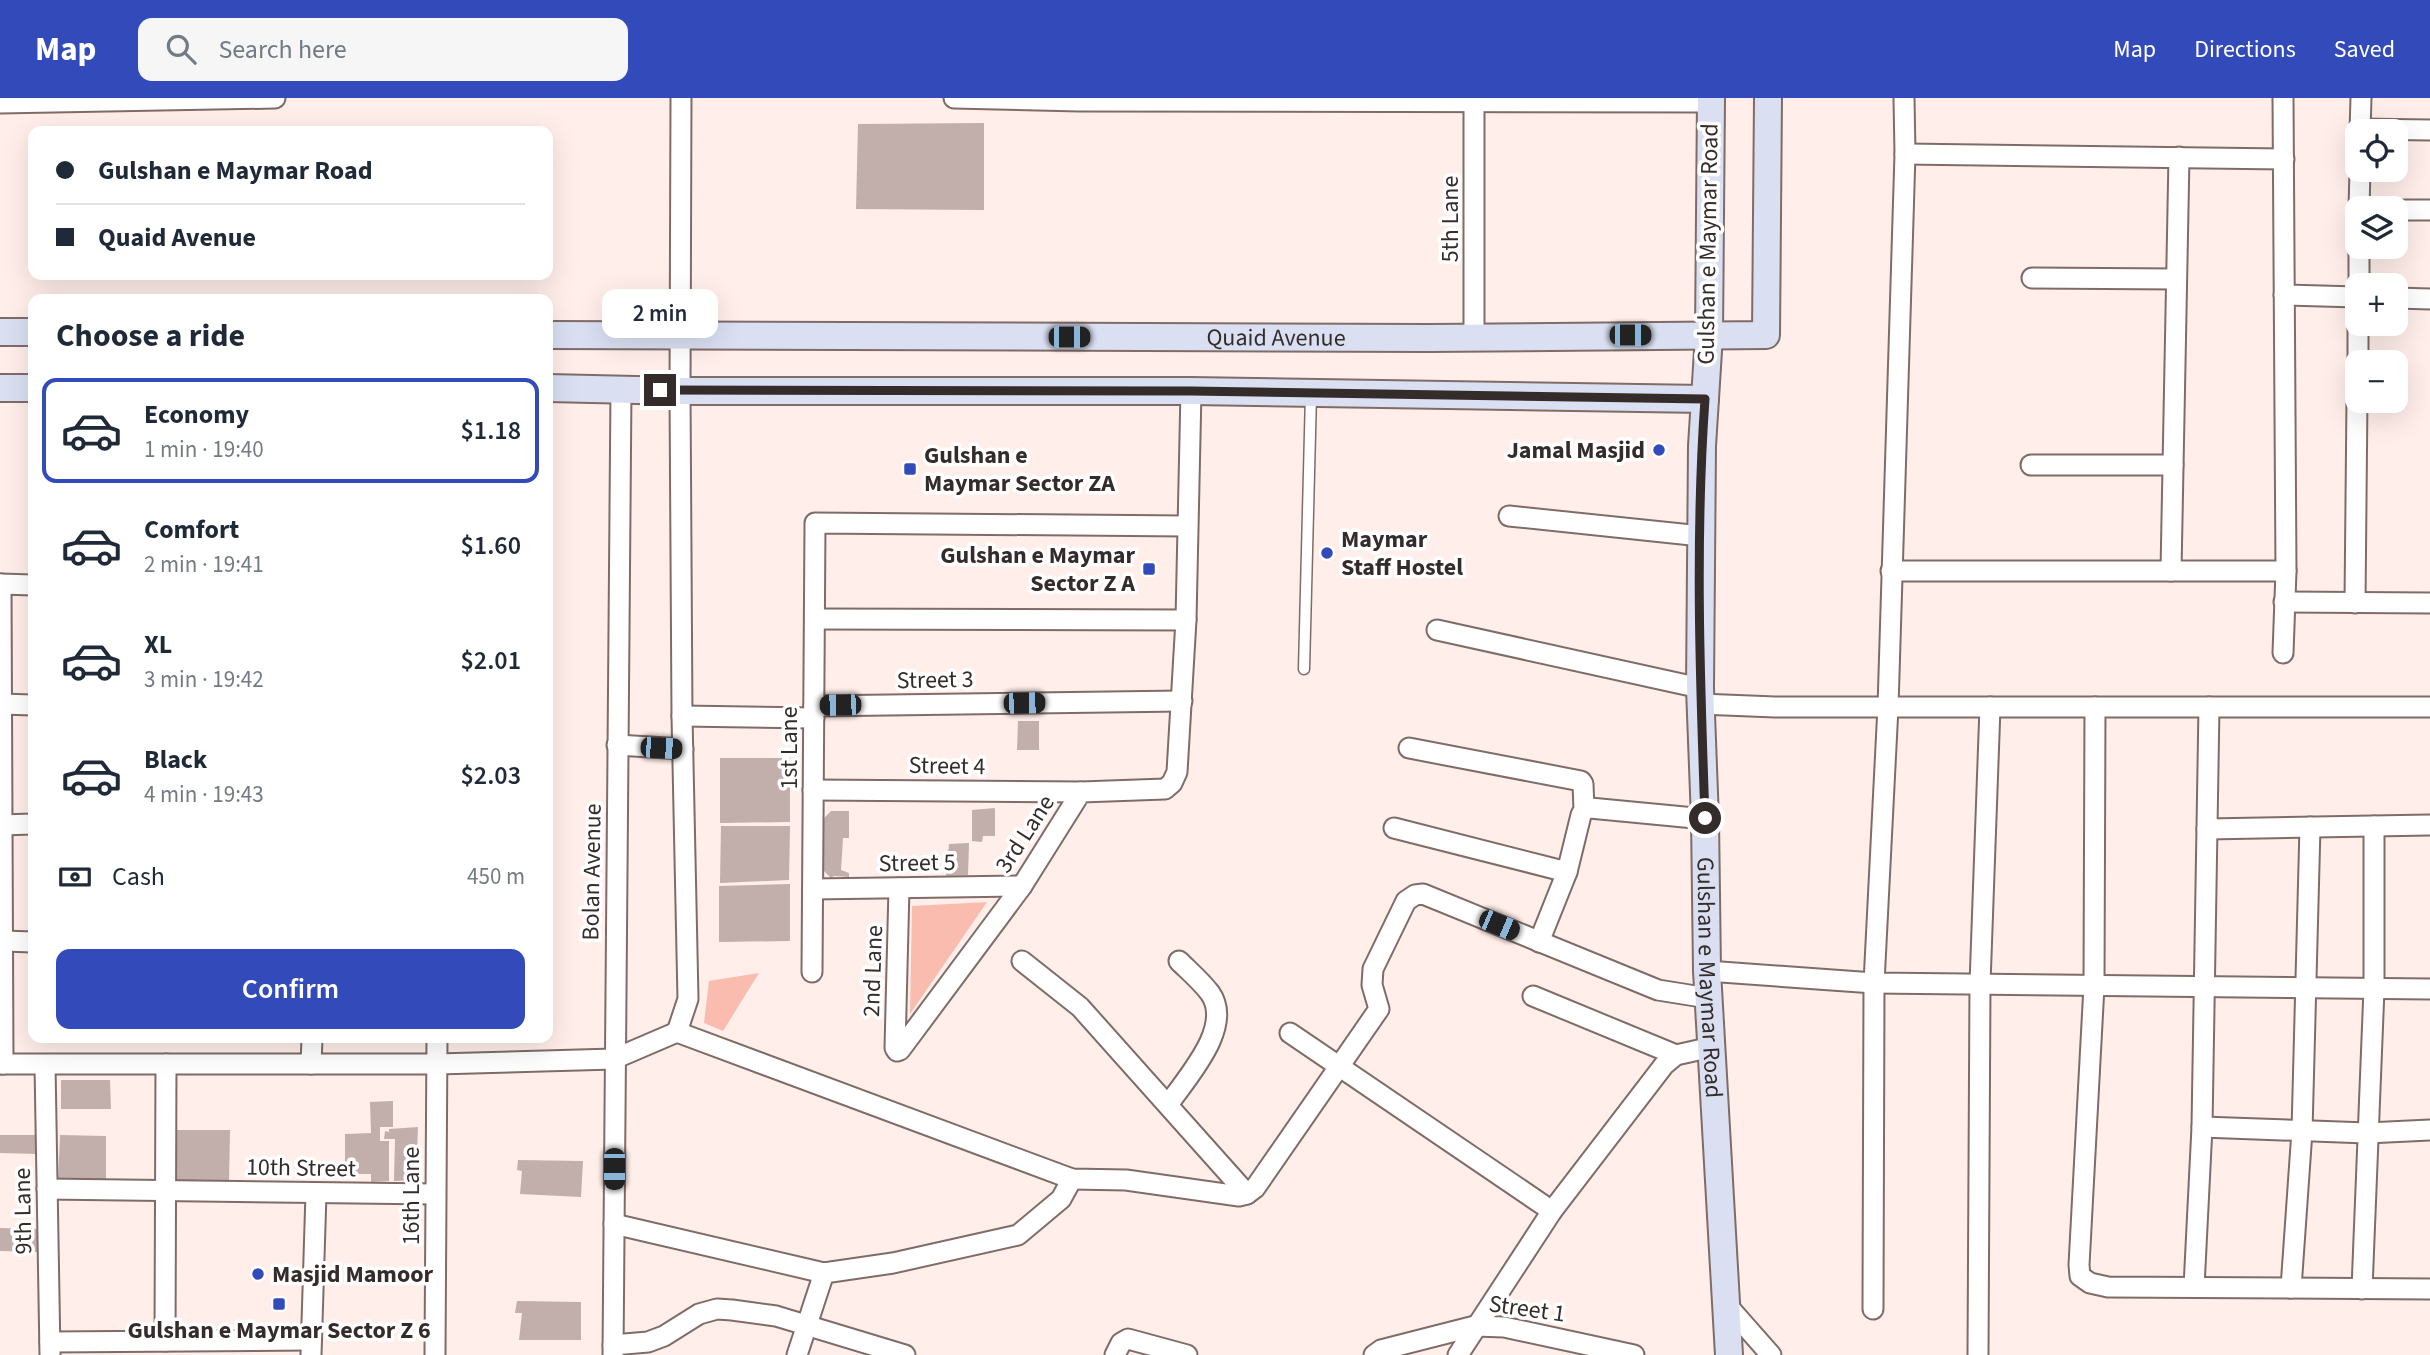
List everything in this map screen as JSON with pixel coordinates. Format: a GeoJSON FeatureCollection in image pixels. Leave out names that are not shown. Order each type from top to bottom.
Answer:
{"type":"FeatureCollection","features":[{"type":"Feature","properties":{"kind":"main road","name":"Quaid Avenue"},"geometry":{"type":"LineString","coordinates":[[553,335],[1766,335],[1768,98]]}},
{"type":"Feature","properties":{"kind":"main road","name":"Gulshan e Maymar Road"},"geometry":{"type":"LineString","coordinates":[[1711,100],[1709,335],[1701,536],[1700,696],[1708,998],[1729,1355]]}},
{"type":"Feature","properties":{"kind":"main road"},"geometry":{"type":"LineString","coordinates":[[0,332],[28,332]]}},
{"type":"Feature","properties":{"kind":"main road"},"geometry":{"type":"LineString","coordinates":[[0,388],[28,388]]}},
{"type":"Feature","properties":{"kind":"main road"},"geometry":{"type":"LineString","coordinates":[[553,388],[680,391],[1311,392],[1705,399]]}},
{"type":"Feature","properties":{"kind":"street"},"geometry":{"type":"LineString","coordinates":[[0,103],[275,98]]}},
{"type":"Feature","properties":{"kind":"street"},"geometry":{"type":"LineString","coordinates":[[677,1032],[688,999],[682,716],[681,98]]}},
{"type":"Feature","properties":{"kind":"street"},"geometry":{"type":"LineString","coordinates":[[954,98],[1711,100]]}},
{"type":"Feature","properties":{"kind":"street"},"geometry":{"type":"LineString","coordinates":[[1873,1309],[1874,983],[1888,707],[1905,154],[1904,98]]}},
{"type":"Feature","properties":{"kind":"street"},"geometry":{"type":"LineString","coordinates":[[2283,98],[2286,571],[2283,653]]}},
{"type":"Feature","properties":{"kind":"street"},"geometry":{"type":"LineString","coordinates":[[2360,119],[2361,98]]}},
{"type":"Feature","properties":{"kind":"street","name":"5th Lane"},"geometry":{"type":"LineString","coordinates":[[1474,100],[1474,337]]}},
{"type":"Feature","properties":{"kind":"street"},"geometry":{"type":"LineString","coordinates":[[2408,130],[2430,130]]}},
{"type":"Feature","properties":{"kind":"street"},"geometry":{"type":"LineString","coordinates":[[1905,154],[2284,159]]}},
{"type":"Feature","properties":{"kind":"street"},"geometry":{"type":"LineString","coordinates":[[2171,571],[2179,157]]}},
{"type":"Feature","properties":{"kind":"street"},"geometry":{"type":"LineString","coordinates":[[2408,210],[2430,210]]}},
{"type":"Feature","properties":{"kind":"street"},"geometry":{"type":"LineString","coordinates":[[2032,278],[2176,279]]}},
{"type":"Feature","properties":{"kind":"street"},"geometry":{"type":"LineString","coordinates":[[2284,295],[2345,297]]}},
{"type":"Feature","properties":{"kind":"street"},"geometry":{"type":"LineString","coordinates":[[2408,298],[2430,299]]}},
{"type":"Feature","properties":{"kind":"street","name":"Bolan Avenue"},"geometry":{"type":"LineString","coordinates":[[613,1350],[621,388]]}},
{"type":"Feature","properties":{"kind":"street","name":"3rd Lane"},"geometry":{"type":"LineString","coordinates":[[900,1050],[1022,886],[1081,792],[1165,789],[1172,783],[1177,772],[1186,620],[1191,391]]}},
{"type":"Feature","properties":{"kind":"street"},"geometry":{"type":"LineString","coordinates":[[2355,603],[2357,413]]}},
{"type":"Feature","properties":{"kind":"street"},"geometry":{"type":"LineString","coordinates":[[2031,465],[2173,465]]}},
{"type":"Feature","properties":{"kind":"street"},"geometry":{"type":"LineString","coordinates":[[1509,516],[1701,536]]}},
{"type":"Feature","properties":{"kind":"street","name":"1st Lane"},"geometry":{"type":"LineString","coordinates":[[813,972],[815,523],[1187,526]]}},
{"type":"Feature","properties":{"kind":"street"},"geometry":{"type":"LineString","coordinates":[[1891,571],[2286,571]]}},
{"type":"Feature","properties":{"kind":"street"},"geometry":{"type":"LineString","coordinates":[[28,585],[0,584],[2,1064],[437,1064],[614,1059],[677,1032],[1072,1179],[1126,1180],[1239,1196],[1255,1188],[1379,1009],[1372,985],[1373,969],[1406,901],[1415,895],[1423,894],[1658,990],[1708,998]]}},
{"type":"Feature","properties":{"kind":"street"},"geometry":{"type":"LineString","coordinates":[[2284,602],[2430,603]]}},
{"type":"Feature","properties":{"kind":"street"},"geometry":{"type":"LineString","coordinates":[[815,619],[1186,620]]}},
{"type":"Feature","properties":{"kind":"street"},"geometry":{"type":"LineString","coordinates":[[1437,630],[1700,696],[1775,707],[2430,707]]}},
{"type":"Feature","properties":{"kind":"street","name":"Street 3"},"geometry":{"type":"LineString","coordinates":[[682,716],[1182,701]]}},
{"type":"Feature","properties":{"kind":"street"},"geometry":{"type":"LineString","coordinates":[[1,704],[28,705]]}},
{"type":"Feature","properties":{"kind":"street"},"geometry":{"type":"LineString","coordinates":[[1978,1355],[1980,984],[1990,707]]}},
{"type":"Feature","properties":{"kind":"street"},"geometry":{"type":"LineString","coordinates":[[2095,707],[2094,986],[2078,1265],[2080,1276],[2090,1283],[2108,1287],[2430,1289]]}},
{"type":"Feature","properties":{"kind":"street"},"geometry":{"type":"LineString","coordinates":[[2194,1287],[2202,1127],[2209,707]]}},
{"type":"Feature","properties":{"kind":"street"},"geometry":{"type":"LineString","coordinates":[[617,745],[683,749]]}},
{"type":"Feature","properties":{"kind":"street"},"geometry":{"type":"LineString","coordinates":[[1409,748],[1581,781],[1585,787],[1584,810],[1567,872],[1539,942]]}},
{"type":"Feature","properties":{"kind":"street","name":"Street 4"},"geometry":{"type":"LineString","coordinates":[[813,790],[1081,792]]}},
{"type":"Feature","properties":{"kind":"street"},"geometry":{"type":"LineString","coordinates":[[1584,810],[1590,808],[1705,818]]}},
{"type":"Feature","properties":{"kind":"street"},"geometry":{"type":"LineString","coordinates":[[1,825],[28,824]]}},
{"type":"Feature","properties":{"kind":"street"},"geometry":{"type":"LineString","coordinates":[[2207,830],[2430,825]]}},
{"type":"Feature","properties":{"kind":"street"},"geometry":{"type":"LineString","coordinates":[[2362,1289],[2374,989],[2374,826]]}},
{"type":"Feature","properties":{"kind":"street"},"geometry":{"type":"LineString","coordinates":[[2291,1288],[2302,1131],[2310,827]]}},
{"type":"Feature","properties":{"kind":"street"},"geometry":{"type":"LineString","coordinates":[[1394,828],[1567,872]]}},
{"type":"Feature","properties":{"kind":"street","name":"Street 5"},"geometry":{"type":"LineString","coordinates":[[813,888],[1022,886]]}},
{"type":"Feature","properties":{"kind":"street","name":"2nd Lane"},"geometry":{"type":"LineString","coordinates":[[899,888],[895,1048],[900,1050]]}},
{"type":"Feature","properties":{"kind":"street"},"geometry":{"type":"LineString","coordinates":[[3,941],[28,942]]}},
{"type":"Feature","properties":{"kind":"street"},"geometry":{"type":"LineString","coordinates":[[1022,961],[1080,1007],[1247,1194]]}},
{"type":"Feature","properties":{"kind":"street"},"geometry":{"type":"LineString","coordinates":[[1168,1105],[1206,1049],[1217,1023],[1217,1009],[1210,994],[1179,961]]}},
{"type":"Feature","properties":{"kind":"street"},"geometry":{"type":"LineString","coordinates":[[1707,971],[1874,983],[2430,989]]}},
{"type":"Feature","properties":{"kind":"street"},"geometry":{"type":"LineString","coordinates":[[1534,996],[1676,1055]]}},
{"type":"Feature","properties":{"kind":"street"},"geometry":{"type":"LineString","coordinates":[[1290,1033],[1552,1211]]}},
{"type":"Feature","properties":{"kind":"street"},"geometry":{"type":"LineString","coordinates":[[312,1043],[312,1064]]}},
{"type":"Feature","properties":{"kind":"street","name":"16th Lane"},"geometry":{"type":"LineString","coordinates":[[435,1355],[437,1043]]}},
{"type":"Feature","properties":{"kind":"street"},"geometry":{"type":"LineString","coordinates":[[1458,1355],[1552,1211],[1664,1065],[1676,1055],[1712,1047]]}},
{"type":"Feature","properties":{"kind":"street","name":"9th Lane"},"geometry":{"type":"LineString","coordinates":[[45,1065],[50,1348]]}},
{"type":"Feature","properties":{"kind":"street"},"geometry":{"type":"LineString","coordinates":[[165,1341],[166,1065]]}},
{"type":"Feature","properties":{"kind":"street"},"geometry":{"type":"LineString","coordinates":[[2202,1127],[2367,1133],[2430,1130]]}},
{"type":"Feature","properties":{"kind":"street"},"geometry":{"type":"LineString","coordinates":[[614,1223],[824,1273],[893,1263],[1018,1235],[1061,1199],[1072,1179]]}},
{"type":"Feature","properties":{"kind":"street","name":"10th Street"},"geometry":{"type":"LineString","coordinates":[[47,1189],[435,1194]]}},
{"type":"Feature","properties":{"kind":"street"},"geometry":{"type":"LineString","coordinates":[[50,1348],[165,1341],[311,1348],[316,1193]]}},
{"type":"Feature","properties":{"kind":"street"},"geometry":{"type":"LineString","coordinates":[[797,1355],[824,1273]]}},
{"type":"Feature","properties":{"kind":"street"},"geometry":{"type":"LineString","coordinates":[[1726,1304],[1771,1355]]}},
{"type":"Feature","properties":{"kind":"street"},"geometry":{"type":"LineString","coordinates":[[613,1350],[649,1342],[699,1314],[718,1309],[762,1313],[905,1355]]}},
{"type":"Feature","properties":{"kind":"street","name":"Street 1"},"geometry":{"type":"LineString","coordinates":[[1374,1355],[1381,1350],[1475,1326],[1504,1327],[1634,1355]]}},
{"type":"Feature","properties":{"kind":"street"},"geometry":{"type":"LineString","coordinates":[[1115,1355],[1121,1343],[1128,1339],[1187,1355]]}},
{"type":"Feature","properties":{"kind":"lane"},"geometry":{"type":"LineString","coordinates":[[1304,669],[1311,392]]}},
{"type":"Feature","properties":{"kind":"shaded area"},"geometry":{"type":"Polygon","coordinates":[[[987,902],[910,1014],[912,906],[987,902]]]}},
{"type":"Feature","properties":{"kind":"shaded area"},"geometry":{"type":"Polygon","coordinates":[[[759,973],[723,1031],[704,1023],[709,981],[759,973]]]}},
{"type":"Feature","properties":{"kind":"building"},"geometry":{"type":"Polygon","coordinates":[[[984,123],[984,210],[856,209],[858,124],[984,123]]]}},
{"type":"Feature","properties":{"kind":"building"},"geometry":{"type":"Polygon","coordinates":[[[1018,721],[1039,721],[1039,750],[1017,750],[1018,721]]]}},
{"type":"Feature","properties":{"kind":"building"},"geometry":{"type":"Polygon","coordinates":[[[720,758],[790,758],[790,822],[720,823],[720,758]]]}},
{"type":"Feature","properties":{"kind":"building"},"geometry":{"type":"Polygon","coordinates":[[[995,808],[995,836],[983,836],[982,842],[972,841],[972,810],[995,808]]]}},
{"type":"Feature","properties":{"kind":"building"},"geometry":{"type":"Polygon","coordinates":[[[831,811],[849,811],[849,838],[843,838],[841,870],[849,873],[849,877],[831,878],[821,868],[821,821],[831,811]]]}},
{"type":"Feature","properties":{"kind":"building"},"geometry":{"type":"Polygon","coordinates":[[[721,826],[790,826],[789,880],[720,883],[721,826]]]}},
{"type":"Feature","properties":{"kind":"building"},"geometry":{"type":"Polygon","coordinates":[[[969,843],[968,875],[946,876],[949,844],[969,843]]]}},
{"type":"Feature","properties":{"kind":"building"},"geometry":{"type":"Polygon","coordinates":[[[790,884],[790,941],[719,942],[719,886],[790,884]]]}},
{"type":"Feature","properties":{"kind":"building"},"geometry":{"type":"Polygon","coordinates":[[[61,1080],[110,1080],[111,1109],[61,1109],[61,1080]]]}},
{"type":"Feature","properties":{"kind":"building"},"geometry":{"type":"Polygon","coordinates":[[[393,1101],[393,1127],[380,1127],[380,1141],[389,1141],[389,1181],[371,1182],[371,1174],[345,1174],[345,1134],[371,1133],[370,1102],[393,1101]]]}},
{"type":"Feature","properties":{"kind":"building"},"geometry":{"type":"Polygon","coordinates":[[[418,1127],[416,1180],[394,1181],[395,1139],[384,1139],[385,1131],[418,1127]]]}},
{"type":"Feature","properties":{"kind":"building"},"geometry":{"type":"Polygon","coordinates":[[[177,1130],[230,1130],[229,1181],[176,1180],[177,1130]]]}},
{"type":"Feature","properties":{"kind":"building"},"geometry":{"type":"Polygon","coordinates":[[[0,1135],[38,1135],[38,1154],[0,1153],[0,1135]]]}},
{"type":"Feature","properties":{"kind":"building"},"geometry":{"type":"Polygon","coordinates":[[[60,1135],[106,1136],[106,1183],[58,1183],[60,1135]]]}},
{"type":"Feature","properties":{"kind":"building"},"geometry":{"type":"Polygon","coordinates":[[[518,1160],[583,1161],[581,1197],[520,1194],[522,1171],[517,1170],[518,1160]]]}},
{"type":"Feature","properties":{"kind":"building"},"geometry":{"type":"Polygon","coordinates":[[[0,1228],[38,1229],[37,1252],[0,1251],[0,1228]]]}},
{"type":"Feature","properties":{"kind":"building"},"geometry":{"type":"Polygon","coordinates":[[[517,1301],[581,1302],[581,1340],[519,1340],[522,1313],[515,1313],[517,1301]]]}},
{"type":"Feature","properties":{"kind":"place","name":"Jamal Masjid"},"geometry":{"type":"Point","coordinates":[1659,450]}},
{"type":"Feature","properties":{"kind":"place","name":"Gulshan e Maymar Sector ZA"},"geometry":{"type":"Point","coordinates":[910,469]}},
{"type":"Feature","properties":{"kind":"place","name":"Maymar Staff Hostel"},"geometry":{"type":"Point","coordinates":[1327,553]}},
{"type":"Feature","properties":{"kind":"place","name":"Gulshan e Maymar Sector Z A"},"geometry":{"type":"Point","coordinates":[1149,569]}},
{"type":"Feature","properties":{"kind":"place","name":"Masjid Mamoor"},"geometry":{"type":"Point","coordinates":[258,1274]}},
{"type":"Feature","properties":{"kind":"place","name":"Gulshan e Maymar Sector Z 6"},"geometry":{"type":"Point","coordinates":[279,1304]}},
{"type":"Feature","properties":{"kind":"route"},"geometry":{"type":"LineString","coordinates":[[660,390],[1191,391],[1705,399],[1702,446],[1700,688],[1705,818]]}}]}
